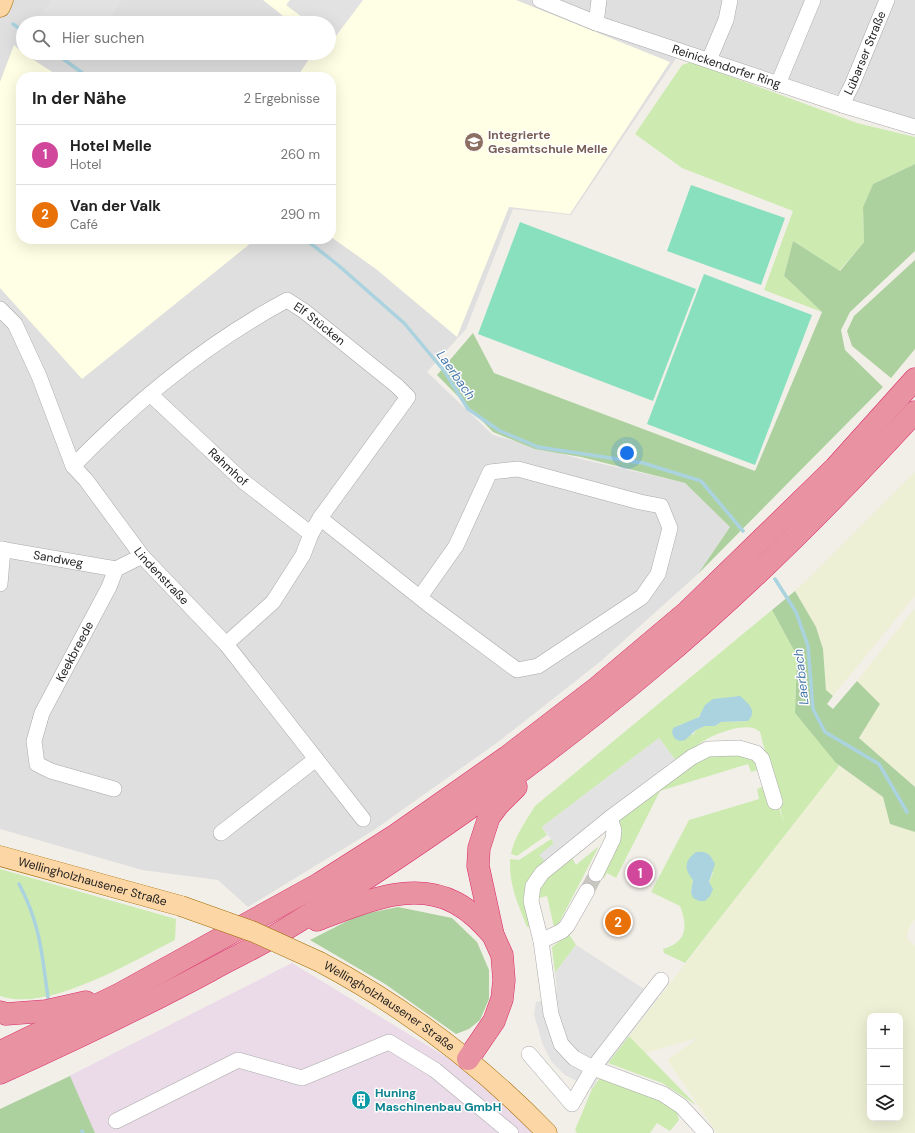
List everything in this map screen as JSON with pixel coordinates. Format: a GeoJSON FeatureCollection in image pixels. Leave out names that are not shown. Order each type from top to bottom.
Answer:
{"type":"FeatureCollection","features":[{"type":"Feature","properties":{"kind":"highway"},"geometry":{"type":"LineString","coordinates":[[0,1052],[120,994],[319,884],[396,835],[507,757],[598,687],[687,612],[835,468],[915,379]]}},
{"type":"Feature","properties":{"kind":"highway"},"geometry":{"type":"LineString","coordinates":[[0,1073],[76,1039],[274,936],[385,866],[468,809],[577,729],[650,669],[731,598],[855,477],[915,412]]}},
{"type":"Feature","properties":{"kind":"highway"},"geometry":{"type":"LineString","coordinates":[[468,1059],[494,1021],[502,999],[504,980],[502,955],[493,935],[478,866],[479,848],[489,817],[498,805],[577,729]]}},
{"type":"Feature","properties":{"kind":"highway"},"geometry":{"type":"LineString","coordinates":[[274,936],[366,902],[405,893],[432,894],[456,903],[476,917],[493,935]]}},
{"type":"Feature","properties":{"kind":"highway"},"geometry":{"type":"LineString","coordinates":[[0,1012],[6,1014],[46,1011],[120,994]]}},
{"type":"Feature","properties":{"kind":"main road"},"geometry":{"type":"LineString","coordinates":[[0,7],[3,0]]}},
{"type":"Feature","properties":{"kind":"main road","name":"Wellingholzhausener Straße"},"geometry":{"type":"LineString","coordinates":[[0,856],[181,906],[254,932],[320,962],[403,1011],[468,1059],[507,1093],[547,1133]]}},
{"type":"Feature","properties":{"kind":"street","name":"Reinickendorfer Ring"},"geometry":{"type":"LineString","coordinates":[[540,0],[596,23],[842,105],[915,126]]}},
{"type":"Feature","properties":{"kind":"street"},"geometry":{"type":"LineString","coordinates":[[596,23],[599,0]]}},
{"type":"Feature","properties":{"kind":"street"},"geometry":{"type":"LineString","coordinates":[[709,60],[726,20],[730,0]]}},
{"type":"Feature","properties":{"kind":"street"},"geometry":{"type":"LineString","coordinates":[[778,84],[813,0]]}},
{"type":"Feature","properties":{"kind":"street","name":"Lübarser Straße"},"geometry":{"type":"LineString","coordinates":[[842,105],[852,85],[887,0]]}},
{"type":"Feature","properties":{"kind":"street","name":"Elf Stücken"},"geometry":{"type":"LineString","coordinates":[[73,466],[101,438],[150,394],[191,361],[263,313],[287,300],[304,311],[397,386],[408,397],[320,518],[311,534],[303,555],[273,602],[226,644]]}},
{"type":"Feature","properties":{"kind":"street","name":"Lindenstraße"},"geometry":{"type":"LineString","coordinates":[[0,309],[15,324],[39,376],[73,466],[86,480],[142,556],[226,644],[363,819]]}},
{"type":"Feature","properties":{"kind":"street","name":"Rahmhof"},"geometry":{"type":"LineString","coordinates":[[150,394],[243,481],[311,534]]}},
{"type":"Feature","properties":{"kind":"street"},"geometry":{"type":"LineString","coordinates":[[320,518],[420,597],[516,670],[538,666],[642,597],[658,574],[670,528],[661,506],[640,502],[518,469],[490,472],[456,546],[420,597]]}},
{"type":"Feature","properties":{"kind":"street"},"geometry":{"type":"LineString","coordinates":[[0,584],[1,549]]}},
{"type":"Feature","properties":{"kind":"street","name":"Sandweg"},"geometry":{"type":"LineString","coordinates":[[1,549],[116,569]]}},
{"type":"Feature","properties":{"kind":"street"},"geometry":{"type":"LineString","coordinates":[[116,569],[142,556]]}},
{"type":"Feature","properties":{"kind":"street","name":"Keekbreede"},"geometry":{"type":"LineString","coordinates":[[114,789],[51,771],[37,764],[34,741],[42,713],[109,587],[116,569]]}},
{"type":"Feature","properties":{"kind":"street"},"geometry":{"type":"LineString","coordinates":[[706,1133],[681,1106],[663,1094],[593,1068],[574,1058],[561,1044],[551,1014],[541,941],[531,901],[533,886],[548,868],[610,818],[692,757],[708,749],[739,748],[756,753],[762,759],[775,802]]}},
{"type":"Feature","properties":{"kind":"street"},"geometry":{"type":"LineString","coordinates":[[221,833],[316,759]]}},
{"type":"Feature","properties":{"kind":"street"},"geometry":{"type":"LineString","coordinates":[[596,874],[613,840],[614,830],[610,818]]}},
{"type":"Feature","properties":{"kind":"street"},"geometry":{"type":"LineString","coordinates":[[541,941],[562,931],[567,926],[586,891]]}},
{"type":"Feature","properties":{"kind":"street"},"geometry":{"type":"LineString","coordinates":[[529,1054],[572,1104],[593,1068],[661,980]]}},
{"type":"Feature","properties":{"kind":"street"},"geometry":{"type":"LineString","coordinates":[[116,1121],[238,1060],[302,1078],[389,1042],[435,1070],[511,1133]]}},
{"type":"Feature","properties":{"kind":"shaded area"},"geometry":{"type":"Polygon","coordinates":[[[0,0],[915,0],[915,120],[685,45],[571,215],[513,209],[466,329],[427,372],[493,435],[581,459],[685,483],[730,527],[698,574],[601,661],[498,742],[374,830],[248,907],[218,880],[142,870],[0,829],[0,0]]]}},
{"type":"Feature","properties":{"kind":"shaded area"},"geometry":{"type":"Polygon","coordinates":[[[51,0],[122,0],[112,16],[40,16],[51,0]]]}},
{"type":"Feature","properties":{"kind":"shaded area","name":"Integrierte Gesamtschule Melle"},"geometry":{"type":"Polygon","coordinates":[[[263,0],[516,0],[670,62],[570,214],[509,207],[457,337],[376,269],[336,241],[336,72],[300,72],[308,60],[336,60],[336,16],[283,16],[263,0]]]}},
{"type":"Feature","properties":{"kind":"shaded area"},"geometry":{"type":"Polygon","coordinates":[[[290,0],[363,0],[336,36],[336,16],[301,16],[286,5],[290,0]]]}},
{"type":"Feature","properties":{"kind":"shaded area"},"geometry":{"type":"Polygon","coordinates":[[[14,45],[16,47],[16,60],[34,60],[52,72],[16,72],[16,244],[250,244],[82,379],[0,288],[0,82],[14,45]]]}},
{"type":"Feature","properties":{"kind":"shaded area"},"geometry":{"type":"Polygon","coordinates":[[[915,472],[915,596],[833,696],[826,690],[823,649],[816,627],[795,591],[915,472]]]}},
{"type":"Feature","properties":{"kind":"shaded area"},"geometry":{"type":"Polygon","coordinates":[[[915,608],[915,787],[859,738],[880,704],[857,681],[915,608]]]}},
{"type":"Feature","properties":{"kind":"shaded area"},"geometry":{"type":"Polygon","coordinates":[[[659,738],[676,761],[545,862],[539,855],[554,843],[542,827],[659,738]]]}},
{"type":"Feature","properties":{"kind":"shaded area"},"geometry":{"type":"Polygon","coordinates":[[[839,766],[883,797],[890,824],[915,832],[915,919],[909,928],[907,938],[915,946],[915,1133],[717,1133],[667,1060],[698,1038],[645,1053],[629,1036],[839,766]]]}},
{"type":"Feature","properties":{"kind":"shaded area"},"geometry":{"type":"Polygon","coordinates":[[[576,945],[658,998],[608,1063],[592,1089],[565,1075],[551,1061],[543,1045],[534,1015],[536,1002],[549,1000],[557,990],[555,973],[576,945]]]}},
{"type":"Feature","properties":{"kind":"shaded area"},"geometry":{"type":"Polygon","coordinates":[[[292,963],[471,1072],[534,1133],[95,1133],[69,1076],[292,963]]]}},
{"type":"Feature","properties":{"kind":"green space"},"geometry":{"type":"Polygon","coordinates":[[[691,62],[857,123],[915,137],[915,164],[873,184],[863,207],[864,242],[839,271],[793,241],[784,276],[822,312],[764,290],[793,211],[682,168],[635,134],[682,65],[691,62]]]}},
{"type":"Feature","properties":{"kind":"green space"},"geometry":{"type":"Polygon","coordinates":[[[915,164],[915,251],[850,312],[841,330],[845,350],[883,387],[698,574],[730,527],[685,483],[581,457],[535,449],[493,432],[437,375],[473,333],[494,373],[755,471],[822,312],[784,276],[793,241],[840,271],[864,242],[863,207],[873,184],[915,164]]]}},
{"type":"Feature","properties":{"kind":"green space"},"geometry":{"type":"Polygon","coordinates":[[[691,185],[785,218],[761,285],[667,251],[691,185]]]}},
{"type":"Feature","properties":{"kind":"green space"},"geometry":{"type":"Polygon","coordinates":[[[520,222],[696,289],[653,401],[478,334],[520,222]]]}},
{"type":"Feature","properties":{"kind":"green space"},"geometry":{"type":"Polygon","coordinates":[[[915,260],[915,349],[891,378],[852,346],[847,331],[854,316],[915,260]]]}},
{"type":"Feature","properties":{"kind":"green space"},"geometry":{"type":"Polygon","coordinates":[[[704,274],[812,315],[755,465],[647,424],[704,274]]]}},
{"type":"Feature","properties":{"kind":"green space"},"geometry":{"type":"Polygon","coordinates":[[[795,591],[816,627],[823,649],[826,690],[833,696],[827,704],[833,709],[857,681],[880,704],[859,738],[915,787],[915,832],[890,824],[883,797],[836,763],[795,713],[797,656],[772,610],[795,591]]]}},
{"type":"Feature","properties":{"kind":"green space"},"geometry":{"type":"Polygon","coordinates":[[[772,610],[797,656],[795,713],[839,766],[685,963],[664,953],[663,949],[677,942],[684,933],[683,914],[680,906],[651,892],[689,820],[759,799],[757,789],[767,785],[762,769],[751,772],[748,764],[660,791],[616,878],[607,873],[604,878],[596,874],[613,839],[610,818],[708,749],[762,759],[784,823],[760,732],[756,729],[745,727],[726,731],[705,740],[676,761],[659,738],[542,827],[547,835],[517,856],[511,854],[524,823],[535,806],[772,610]],[[702,713],[694,721],[679,725],[693,735],[696,730],[705,726],[715,726],[721,722],[748,721],[702,713]],[[713,872],[693,880],[691,892],[709,883],[713,872]]]}},
{"type":"Feature","properties":{"kind":"green space"},"geometry":{"type":"Polygon","coordinates":[[[551,839],[554,843],[545,862],[537,869],[533,926],[527,927],[517,902],[511,878],[510,859],[519,860],[551,839]]]}},
{"type":"Feature","properties":{"kind":"green space"},"geometry":{"type":"Polygon","coordinates":[[[599,846],[559,923],[554,927],[547,896],[539,898],[542,885],[555,870],[572,858],[576,865],[599,846]]]}},
{"type":"Feature","properties":{"kind":"green space"},"geometry":{"type":"Polygon","coordinates":[[[0,869],[176,919],[175,940],[114,971],[65,991],[41,997],[19,999],[0,996],[0,869]]]}},
{"type":"Feature","properties":{"kind":"green space"},"geometry":{"type":"Polygon","coordinates":[[[398,907],[452,918],[477,942],[489,970],[489,999],[480,1020],[469,1029],[456,1034],[385,984],[310,940],[359,915],[398,907]]]}},
{"type":"Feature","properties":{"kind":"green space"},"geometry":{"type":"Polygon","coordinates":[[[569,934],[576,945],[555,973],[552,947],[569,934]]]}},
{"type":"Feature","properties":{"kind":"green space"},"geometry":{"type":"Polygon","coordinates":[[[629,1036],[696,1105],[662,1083],[608,1063],[629,1036]]]}},
{"type":"Feature","properties":{"kind":"green space"},"geometry":{"type":"Polygon","coordinates":[[[70,1076],[95,1133],[0,1133],[0,1109],[70,1076]]]}},
{"type":"Feature","properties":{"kind":"green space"},"geometry":{"type":"Polygon","coordinates":[[[600,1078],[649,1092],[676,1110],[679,1120],[670,1131],[657,1123],[650,1133],[577,1133],[575,1130],[592,1089],[600,1078]]]}},
{"type":"Feature","properties":{"kind":"water"},"geometry":{"type":"Polygon","coordinates":[[[740,696],[751,707],[752,714],[748,721],[721,722],[715,726],[705,726],[696,730],[685,740],[680,741],[675,739],[672,733],[673,728],[699,717],[705,705],[713,699],[740,696]]]}},
{"type":"Feature","properties":{"kind":"water"},"geometry":{"type":"Polygon","coordinates":[[[696,852],[708,854],[715,864],[709,882],[713,889],[710,896],[705,901],[699,901],[693,898],[691,892],[693,880],[687,869],[687,862],[696,852]]]}},
{"type":"Feature","properties":{"kind":"waterway","name":"Laerbach"},"geometry":{"type":"LineString","coordinates":[[65,60],[81,72]]}},
{"type":"Feature","properties":{"kind":"waterway","name":"Laerbach"},"geometry":{"type":"LineString","coordinates":[[311,244],[338,265],[404,323],[445,372],[468,409],[500,431],[538,447],[643,463],[701,481],[743,531]]}},
{"type":"Feature","properties":{"kind":"waterway","name":"Laerbach"},"geometry":{"type":"LineString","coordinates":[[775,579],[796,612],[808,646],[813,709],[825,732],[879,764],[907,812]]}},
{"type":"Feature","properties":{"kind":"waterway"},"geometry":{"type":"LineString","coordinates":[[19,884],[32,912],[36,926],[42,953],[48,998]]}},
{"type":"Feature","properties":{"kind":"tunnel"},"geometry":{"type":"LineString","coordinates":[[587,891],[596,874]]}},
{"type":"Feature","properties":{"kind":"place","name":"Integrierte Gesamtschule Melle"},"geometry":{"type":"Point","coordinates":[474,142]}},
{"type":"Feature","properties":{"kind":"place","name":"Hotel Melle"},"geometry":{"type":"Point","coordinates":[640,873]}},
{"type":"Feature","properties":{"kind":"place","name":"Van der Valk"},"geometry":{"type":"Point","coordinates":[618,922]}},
{"type":"Feature","properties":{"kind":"place","name":"Huning Maschinenbau GmbH"},"geometry":{"type":"Point","coordinates":[361,1100]}}]}
